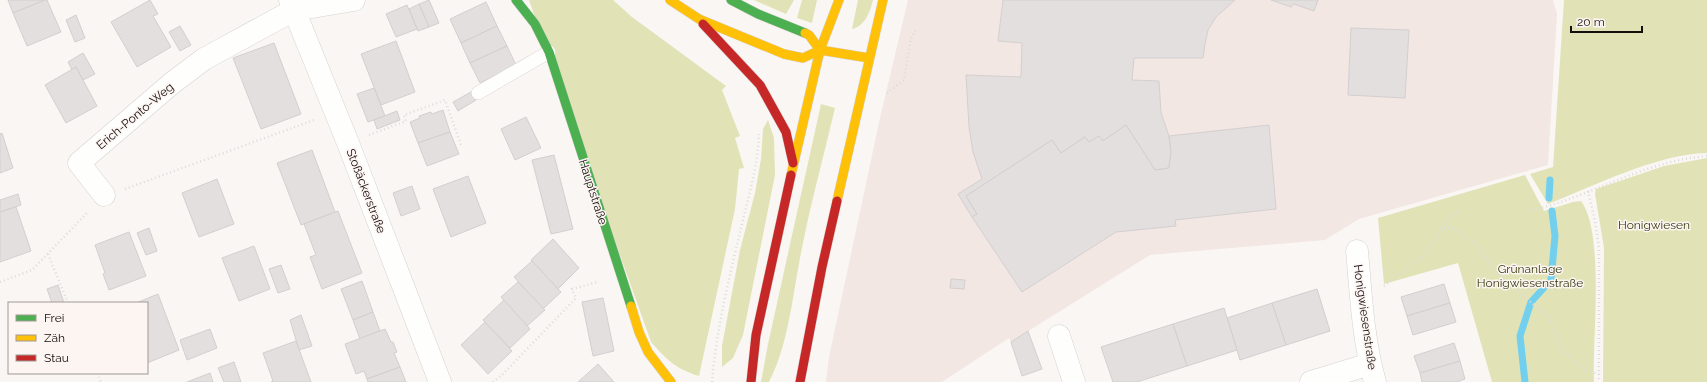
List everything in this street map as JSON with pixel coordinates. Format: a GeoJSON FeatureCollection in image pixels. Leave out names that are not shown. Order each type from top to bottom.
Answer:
{"type":"FeatureCollection","features":[{"type":"Feature","properties":{"kind":"main road","name":"Hauptstraße"},"geometry":{"type":"LineString","coordinates":[[516,0],[535,24],[548,52],[638,332],[648,352],[671,382]]}},
{"type":"Feature","properties":{"kind":"main road"},"geometry":{"type":"LineString","coordinates":[[670,0],[699,19],[784,54],[803,58],[820,50],[869,58]]}},
{"type":"Feature","properties":{"kind":"main road"},"geometry":{"type":"LineString","coordinates":[[731,0],[758,14],[809,35],[820,50]]}},
{"type":"Feature","properties":{"kind":"main road"},"geometry":{"type":"LineString","coordinates":[[751,382],[756,335],[793,163],[820,50],[839,0]]}},
{"type":"Feature","properties":{"kind":"main road"},"geometry":{"type":"LineString","coordinates":[[797,379],[883,0]]}},
{"type":"Feature","properties":{"kind":"main road"},"geometry":{"type":"LineString","coordinates":[[699,19],[760,85],[786,132],[793,163]]}},
{"type":"Feature","properties":{"kind":"street","name":"Erich-Ponto-Weg"},"geometry":{"type":"LineString","coordinates":[[104,195],[79,163],[171,84],[204,59],[292,5],[354,0]]}},
{"type":"Feature","properties":{"kind":"street","name":"Stoßäckerstraße"},"geometry":{"type":"LineString","coordinates":[[292,5],[348,144],[440,382]]}},
{"type":"Feature","properties":{"kind":"street","name":"Honigwiesenstraße"},"geometry":{"type":"LineString","coordinates":[[1357,251],[1363,312],[1373,373]]}},
{"type":"Feature","properties":{"kind":"street"},"geometry":{"type":"LineString","coordinates":[[1059,336],[1074,382]]}},
{"type":"Feature","properties":{"kind":"street"},"geometry":{"type":"LineString","coordinates":[[1311,382],[1373,373]]}},
{"type":"Feature","properties":{"kind":"lane"},"geometry":{"type":"LineString","coordinates":[[478,93],[548,52]]}},
{"type":"Feature","properties":{"kind":"path"},"geometry":{"type":"LineString","coordinates":[[348,144],[406,121],[404,115],[445,100],[461,145]]}},
{"type":"Feature","properties":{"kind":"path"},"geometry":{"type":"LineString","coordinates":[[0,282],[32,270],[104,195],[138,186],[235,148],[335,112]]}},
{"type":"Feature","properties":{"kind":"path"},"geometry":{"type":"LineString","coordinates":[[712,382],[714,359],[738,242],[759,155],[760,132]]}},
{"type":"Feature","properties":{"kind":"path"},"geometry":{"type":"LineString","coordinates":[[1363,312],[1381,288],[1425,254],[1449,219],[1459,210],[1480,208],[1528,211],[1548,206],[1646,168],[1688,157],[1707,156]]}},
{"type":"Feature","properties":{"kind":"path"},"geometry":{"type":"LineString","coordinates":[[1588,191],[1599,248],[1599,382]]}},
{"type":"Feature","properties":{"kind":"path"},"geometry":{"type":"LineString","coordinates":[[1444,227],[1458,231],[1477,245],[1504,280],[1549,318],[1560,346],[1567,355],[1588,371],[1599,374]]}},
{"type":"Feature","properties":{"kind":"path"},"geometry":{"type":"LineString","coordinates":[[48,254],[68,302]]}},
{"type":"Feature","properties":{"kind":"path"},"geometry":{"type":"LineString","coordinates":[[493,382],[502,375],[576,298],[572,290],[605,280]]}},
{"type":"Feature","properties":{"kind":"shaded area"},"geometry":{"type":"Polygon","coordinates":[[[908,0],[1553,0],[1557,14],[1548,165],[1359,219],[1325,240],[1150,255],[1011,342],[1009,338],[942,382],[826,382],[829,357],[880,118],[908,0]]]}},
{"type":"Feature","properties":{"kind":"green space"},"geometry":{"type":"Polygon","coordinates":[[[529,0],[613,0],[632,17],[726,86],[722,90],[740,136],[735,138],[744,168],[739,169],[735,209],[699,376],[672,363],[651,342],[529,0]]]}},
{"type":"Feature","properties":{"kind":"green space"},"geometry":{"type":"Polygon","coordinates":[[[754,0],[794,0],[786,14],[754,0]]]}},
{"type":"Feature","properties":{"kind":"green space"},"geometry":{"type":"Polygon","coordinates":[[[802,0],[817,0],[812,23],[797,18],[802,0]]]}},
{"type":"Feature","properties":{"kind":"green space"},"geometry":{"type":"Polygon","coordinates":[[[858,0],[873,0],[864,22],[852,29],[858,0]]]}},
{"type":"Feature","properties":{"kind":"green space"},"geometry":{"type":"Polygon","coordinates":[[[1564,0],[1707,0],[1707,153],[1668,159],[1647,165],[1605,180],[1548,204],[1530,174],[1553,167],[1564,0]]]}},
{"type":"Feature","properties":{"kind":"green space"},"geometry":{"type":"Polygon","coordinates":[[[821,104],[835,108],[813,196],[790,317],[776,367],[769,382],[761,382],[768,344],[821,104]]]}},
{"type":"Feature","properties":{"kind":"green space"},"geometry":{"type":"Polygon","coordinates":[[[768,120],[774,138],[775,175],[743,335],[733,358],[722,367],[722,346],[740,250],[755,193],[761,159],[763,129],[768,120]]]}},
{"type":"Feature","properties":{"kind":"green space","name":"Honigwiesen"},"geometry":{"type":"Polygon","coordinates":[[[1707,158],[1707,382],[1603,382],[1604,248],[1595,194],[1596,189],[1664,166],[1707,158]]]}},
{"type":"Feature","properties":{"kind":"green space","name":"Grünanlage Honigwiesenstraße"},"geometry":{"type":"Polygon","coordinates":[[[1525,175],[1544,211],[1581,201],[1588,216],[1593,237],[1596,288],[1594,382],[1492,382],[1458,263],[1384,284],[1378,218],[1525,175]]]}},
{"type":"Feature","properties":{"kind":"building"},"geometry":{"type":"Polygon","coordinates":[[[8,0],[45,0],[13,13],[8,0]]]}},
{"type":"Feature","properties":{"kind":"building"},"geometry":{"type":"Polygon","coordinates":[[[47,0],[61,32],[27,46],[13,13],[47,0]]]}},
{"type":"Feature","properties":{"kind":"building"},"geometry":{"type":"Polygon","coordinates":[[[150,0],[158,14],[153,16],[171,47],[137,67],[111,22],[150,0]]]}},
{"type":"Feature","properties":{"kind":"building"},"geometry":{"type":"Polygon","coordinates":[[[429,0],[439,23],[429,27],[419,4],[429,0]]]}},
{"type":"Feature","properties":{"kind":"building"},"geometry":{"type":"Polygon","coordinates":[[[1003,0],[1235,0],[1216,17],[1208,30],[1203,58],[1134,58],[1132,80],[1159,81],[1161,113],[1169,136],[1171,151],[1169,168],[1155,170],[1126,125],[1103,141],[1099,136],[1089,142],[1085,137],[1061,153],[1052,140],[966,196],[977,214],[972,217],[958,194],[982,179],[973,152],[969,127],[966,75],[1021,77],[1022,43],[998,41],[1003,0]]]}},
{"type":"Feature","properties":{"kind":"building"},"geometry":{"type":"Polygon","coordinates":[[[1271,0],[1318,0],[1314,11],[1294,4],[1291,7],[1271,0]]]}},
{"type":"Feature","properties":{"kind":"building"},"geometry":{"type":"Polygon","coordinates":[[[486,2],[497,26],[461,43],[450,19],[486,2]]]}},
{"type":"Feature","properties":{"kind":"building"},"geometry":{"type":"Polygon","coordinates":[[[419,4],[429,27],[418,31],[409,9],[419,4]]]}},
{"type":"Feature","properties":{"kind":"building"},"geometry":{"type":"Polygon","coordinates":[[[407,5],[417,29],[396,37],[386,14],[407,5]]]}},
{"type":"Feature","properties":{"kind":"building"},"geometry":{"type":"Polygon","coordinates":[[[76,15],[85,38],[75,42],[66,20],[76,15]]]}},
{"type":"Feature","properties":{"kind":"building"},"geometry":{"type":"Polygon","coordinates":[[[180,26],[191,45],[180,51],[169,32],[180,26]]]}},
{"type":"Feature","properties":{"kind":"building"},"geometry":{"type":"Polygon","coordinates":[[[497,26],[507,46],[470,63],[461,43],[497,26]]]}},
{"type":"Feature","properties":{"kind":"building"},"geometry":{"type":"Polygon","coordinates":[[[1351,28],[1409,30],[1405,98],[1348,95],[1351,28]]]}},
{"type":"Feature","properties":{"kind":"building"},"geometry":{"type":"Polygon","coordinates":[[[396,41],[415,92],[381,105],[361,54],[396,41]]]}},
{"type":"Feature","properties":{"kind":"building"},"geometry":{"type":"Polygon","coordinates":[[[274,43],[301,114],[261,129],[233,58],[274,43]]]}},
{"type":"Feature","properties":{"kind":"building"},"geometry":{"type":"Polygon","coordinates":[[[507,46],[516,65],[480,83],[470,63],[507,46]]]}},
{"type":"Feature","properties":{"kind":"building"},"geometry":{"type":"Polygon","coordinates":[[[83,53],[95,74],[83,80],[76,67],[72,70],[68,62],[83,53]]]}},
{"type":"Feature","properties":{"kind":"building"},"geometry":{"type":"Polygon","coordinates":[[[76,67],[97,106],[66,123],[45,85],[76,67]]]}},
{"type":"Feature","properties":{"kind":"building"},"geometry":{"type":"Polygon","coordinates":[[[374,88],[385,116],[368,122],[357,94],[374,88]]]}},
{"type":"Feature","properties":{"kind":"building"},"geometry":{"type":"Polygon","coordinates":[[[471,92],[476,100],[458,111],[453,102],[471,92]]]}},
{"type":"Feature","properties":{"kind":"building"},"geometry":{"type":"Polygon","coordinates":[[[443,110],[450,132],[418,143],[410,122],[420,118],[419,116],[431,112],[432,114],[443,110]]]}},
{"type":"Feature","properties":{"kind":"building"},"geometry":{"type":"Polygon","coordinates":[[[397,111],[400,120],[377,129],[374,120],[397,111]]]}},
{"type":"Feature","properties":{"kind":"building"},"geometry":{"type":"Polygon","coordinates":[[[526,117],[541,148],[515,160],[501,129],[526,117]]]}},
{"type":"Feature","properties":{"kind":"building"},"geometry":{"type":"Polygon","coordinates":[[[1126,125],[1155,170],[1169,168],[1171,151],[1169,136],[1269,125],[1276,209],[1175,220],[1176,226],[1116,232],[1022,292],[972,217],[977,214],[966,196],[1052,140],[1061,153],[1085,137],[1089,142],[1099,136],[1103,141],[1126,125]]]}},
{"type":"Feature","properties":{"kind":"building"},"geometry":{"type":"Polygon","coordinates":[[[450,132],[459,154],[427,166],[418,143],[450,132]]]}},
{"type":"Feature","properties":{"kind":"building"},"geometry":{"type":"Polygon","coordinates":[[[2,133],[13,168],[0,173],[0,134],[2,133]]]}},
{"type":"Feature","properties":{"kind":"building"},"geometry":{"type":"Polygon","coordinates":[[[312,150],[335,212],[301,225],[277,163],[312,150]]]}},
{"type":"Feature","properties":{"kind":"building"},"geometry":{"type":"Polygon","coordinates":[[[554,155],[573,229],[551,234],[532,160],[554,155]]]}},
{"type":"Feature","properties":{"kind":"building"},"geometry":{"type":"Polygon","coordinates":[[[468,176],[486,223],[451,237],[433,189],[468,176]]]}},
{"type":"Feature","properties":{"kind":"building"},"geometry":{"type":"Polygon","coordinates":[[[217,179],[234,224],[199,237],[182,193],[217,179]]]}},
{"type":"Feature","properties":{"kind":"building"},"geometry":{"type":"Polygon","coordinates":[[[412,186],[420,209],[401,216],[393,193],[412,186]]]}},
{"type":"Feature","properties":{"kind":"building"},"geometry":{"type":"Polygon","coordinates":[[[18,194],[21,205],[0,212],[0,200],[18,194]]]}},
{"type":"Feature","properties":{"kind":"building"},"geometry":{"type":"Polygon","coordinates":[[[16,207],[31,251],[0,262],[0,212],[16,207]]]}},
{"type":"Feature","properties":{"kind":"building"},"geometry":{"type":"Polygon","coordinates":[[[338,211],[362,273],[322,289],[310,257],[316,255],[304,224],[338,211]]]}},
{"type":"Feature","properties":{"kind":"building"},"geometry":{"type":"Polygon","coordinates":[[[149,228],[157,251],[146,255],[137,233],[149,228]]]}},
{"type":"Feature","properties":{"kind":"building"},"geometry":{"type":"Polygon","coordinates":[[[129,232],[146,276],[109,290],[103,274],[105,273],[95,245],[129,232]]]}},
{"type":"Feature","properties":{"kind":"building"},"geometry":{"type":"Polygon","coordinates":[[[553,239],[579,268],[558,289],[531,260],[553,239]]]}},
{"type":"Feature","properties":{"kind":"building"},"geometry":{"type":"Polygon","coordinates":[[[254,246],[270,289],[239,301],[222,258],[254,246]]]}},
{"type":"Feature","properties":{"kind":"building"},"geometry":{"type":"Polygon","coordinates":[[[532,261],[561,292],[543,309],[514,277],[532,261]]]}},
{"type":"Feature","properties":{"kind":"building"},"geometry":{"type":"Polygon","coordinates":[[[281,265],[290,289],[278,293],[269,269],[281,265]]]}},
{"type":"Feature","properties":{"kind":"building"},"geometry":{"type":"Polygon","coordinates":[[[951,279],[965,280],[964,289],[950,288],[951,279]]]}},
{"type":"Feature","properties":{"kind":"building"},"geometry":{"type":"Polygon","coordinates":[[[362,281],[373,312],[353,320],[341,289],[362,281]]]}},
{"type":"Feature","properties":{"kind":"building"},"geometry":{"type":"Polygon","coordinates":[[[518,282],[545,310],[527,326],[501,297],[518,282]]]}},
{"type":"Feature","properties":{"kind":"building"},"geometry":{"type":"Polygon","coordinates":[[[1444,284],[1450,303],[1407,316],[1401,297],[1444,284]]]}},
{"type":"Feature","properties":{"kind":"building"},"geometry":{"type":"Polygon","coordinates":[[[58,285],[64,302],[52,302],[47,289],[58,285]]]}},
{"type":"Feature","properties":{"kind":"building"},"geometry":{"type":"Polygon","coordinates":[[[1317,289],[1330,331],[1286,345],[1272,303],[1317,289]]]}},
{"type":"Feature","properties":{"kind":"building"},"geometry":{"type":"Polygon","coordinates":[[[158,294],[179,350],[148,363],[148,302],[138,302],[158,294]]]}},
{"type":"Feature","properties":{"kind":"building"},"geometry":{"type":"Polygon","coordinates":[[[603,298],[614,351],[593,356],[582,302],[603,298]]]}},
{"type":"Feature","properties":{"kind":"building"},"geometry":{"type":"Polygon","coordinates":[[[504,300],[530,329],[510,348],[483,320],[504,300]]]}},
{"type":"Feature","properties":{"kind":"building"},"geometry":{"type":"Polygon","coordinates":[[[1272,303],[1286,345],[1240,360],[1227,318],[1272,303]]]}},
{"type":"Feature","properties":{"kind":"building"},"geometry":{"type":"Polygon","coordinates":[[[1450,303],[1456,322],[1413,335],[1407,316],[1450,303]]]}},
{"type":"Feature","properties":{"kind":"building"},"geometry":{"type":"Polygon","coordinates":[[[1224,308],[1237,350],[1187,366],[1173,324],[1224,308]]]}},
{"type":"Feature","properties":{"kind":"building"},"geometry":{"type":"Polygon","coordinates":[[[373,312],[380,331],[360,339],[353,320],[373,312]]]}},
{"type":"Feature","properties":{"kind":"building"},"geometry":{"type":"Polygon","coordinates":[[[301,315],[312,346],[299,350],[290,320],[301,315]]]}},
{"type":"Feature","properties":{"kind":"building"},"geometry":{"type":"Polygon","coordinates":[[[485,322],[512,351],[488,374],[461,345],[485,322]]]}},
{"type":"Feature","properties":{"kind":"building"},"geometry":{"type":"Polygon","coordinates":[[[1173,324],[1187,366],[1137,382],[1113,382],[1101,347],[1173,324]]]}},
{"type":"Feature","properties":{"kind":"building"},"geometry":{"type":"Polygon","coordinates":[[[210,329],[217,348],[187,360],[180,340],[210,329]]]}},
{"type":"Feature","properties":{"kind":"building"},"geometry":{"type":"Polygon","coordinates":[[[385,329],[397,352],[394,353],[400,367],[367,379],[364,371],[356,374],[345,344],[385,329]]]}},
{"type":"Feature","properties":{"kind":"building"},"geometry":{"type":"Polygon","coordinates":[[[1028,331],[1042,369],[1022,376],[1011,342],[1028,331]]]}},
{"type":"Feature","properties":{"kind":"building"},"geometry":{"type":"Polygon","coordinates":[[[296,341],[311,382],[271,382],[273,381],[263,353],[296,341]]]}},
{"type":"Feature","properties":{"kind":"building"},"geometry":{"type":"Polygon","coordinates":[[[1454,343],[1460,361],[1420,373],[1414,356],[1454,343]]]}},
{"type":"Feature","properties":{"kind":"building"},"geometry":{"type":"Polygon","coordinates":[[[1460,361],[1465,379],[1457,382],[1422,382],[1420,373],[1460,361]]]}},
{"type":"Feature","properties":{"kind":"building"},"geometry":{"type":"Polygon","coordinates":[[[234,362],[241,382],[224,382],[218,368],[234,362]]]}},
{"type":"Feature","properties":{"kind":"building"},"geometry":{"type":"Polygon","coordinates":[[[598,364],[614,382],[578,382],[598,364]]]}},
{"type":"Feature","properties":{"kind":"building"},"geometry":{"type":"Polygon","coordinates":[[[400,367],[406,382],[368,382],[367,379],[400,367]]]}},
{"type":"Feature","properties":{"kind":"building"},"geometry":{"type":"Polygon","coordinates":[[[210,373],[213,382],[187,382],[210,373]]]}},
{"type":"Feature","properties":{"kind":"waterway"},"geometry":{"type":"LineString","coordinates":[[1549,198],[1550,180]]}},
{"type":"Feature","properties":{"kind":"waterway"},"geometry":{"type":"LineString","coordinates":[[1525,382],[1520,336],[1531,302],[1551,280],[1555,236],[1552,211]]}},
{"type":"Feature","properties":{"kind":"traffic: fast"},"geometry":{"type":"LineString","coordinates":[[516,0],[535,24],[549,52],[631,306]]}},
{"type":"Feature","properties":{"kind":"traffic: fast"},"geometry":{"type":"LineString","coordinates":[[731,0],[758,14],[805,33]]}},
{"type":"Feature","properties":{"kind":"traffic: slow"},"geometry":{"type":"LineString","coordinates":[[670,0],[699,19],[784,54],[803,58],[820,50],[809,35],[805,33]]}},
{"type":"Feature","properties":{"kind":"traffic: slow"},"geometry":{"type":"LineString","coordinates":[[791,175],[820,50],[839,0]]}},
{"type":"Feature","properties":{"kind":"traffic: slow"},"geometry":{"type":"LineString","coordinates":[[837,201],[883,0]]}},
{"type":"Feature","properties":{"kind":"traffic: slow"},"geometry":{"type":"LineString","coordinates":[[820,50],[869,58]]}},
{"type":"Feature","properties":{"kind":"traffic: slow"},"geometry":{"type":"LineString","coordinates":[[631,306],[639,332],[648,352],[671,382]]}},
{"type":"Feature","properties":{"kind":"traffic: jam"},"geometry":{"type":"LineString","coordinates":[[703,24],[760,85],[786,132],[793,163]]}},
{"type":"Feature","properties":{"kind":"traffic: jam"},"geometry":{"type":"LineString","coordinates":[[751,382],[756,335],[791,175]]}},
{"type":"Feature","properties":{"kind":"traffic: jam"},"geometry":{"type":"LineString","coordinates":[[800,382],[822,267],[837,201]]}}]}
